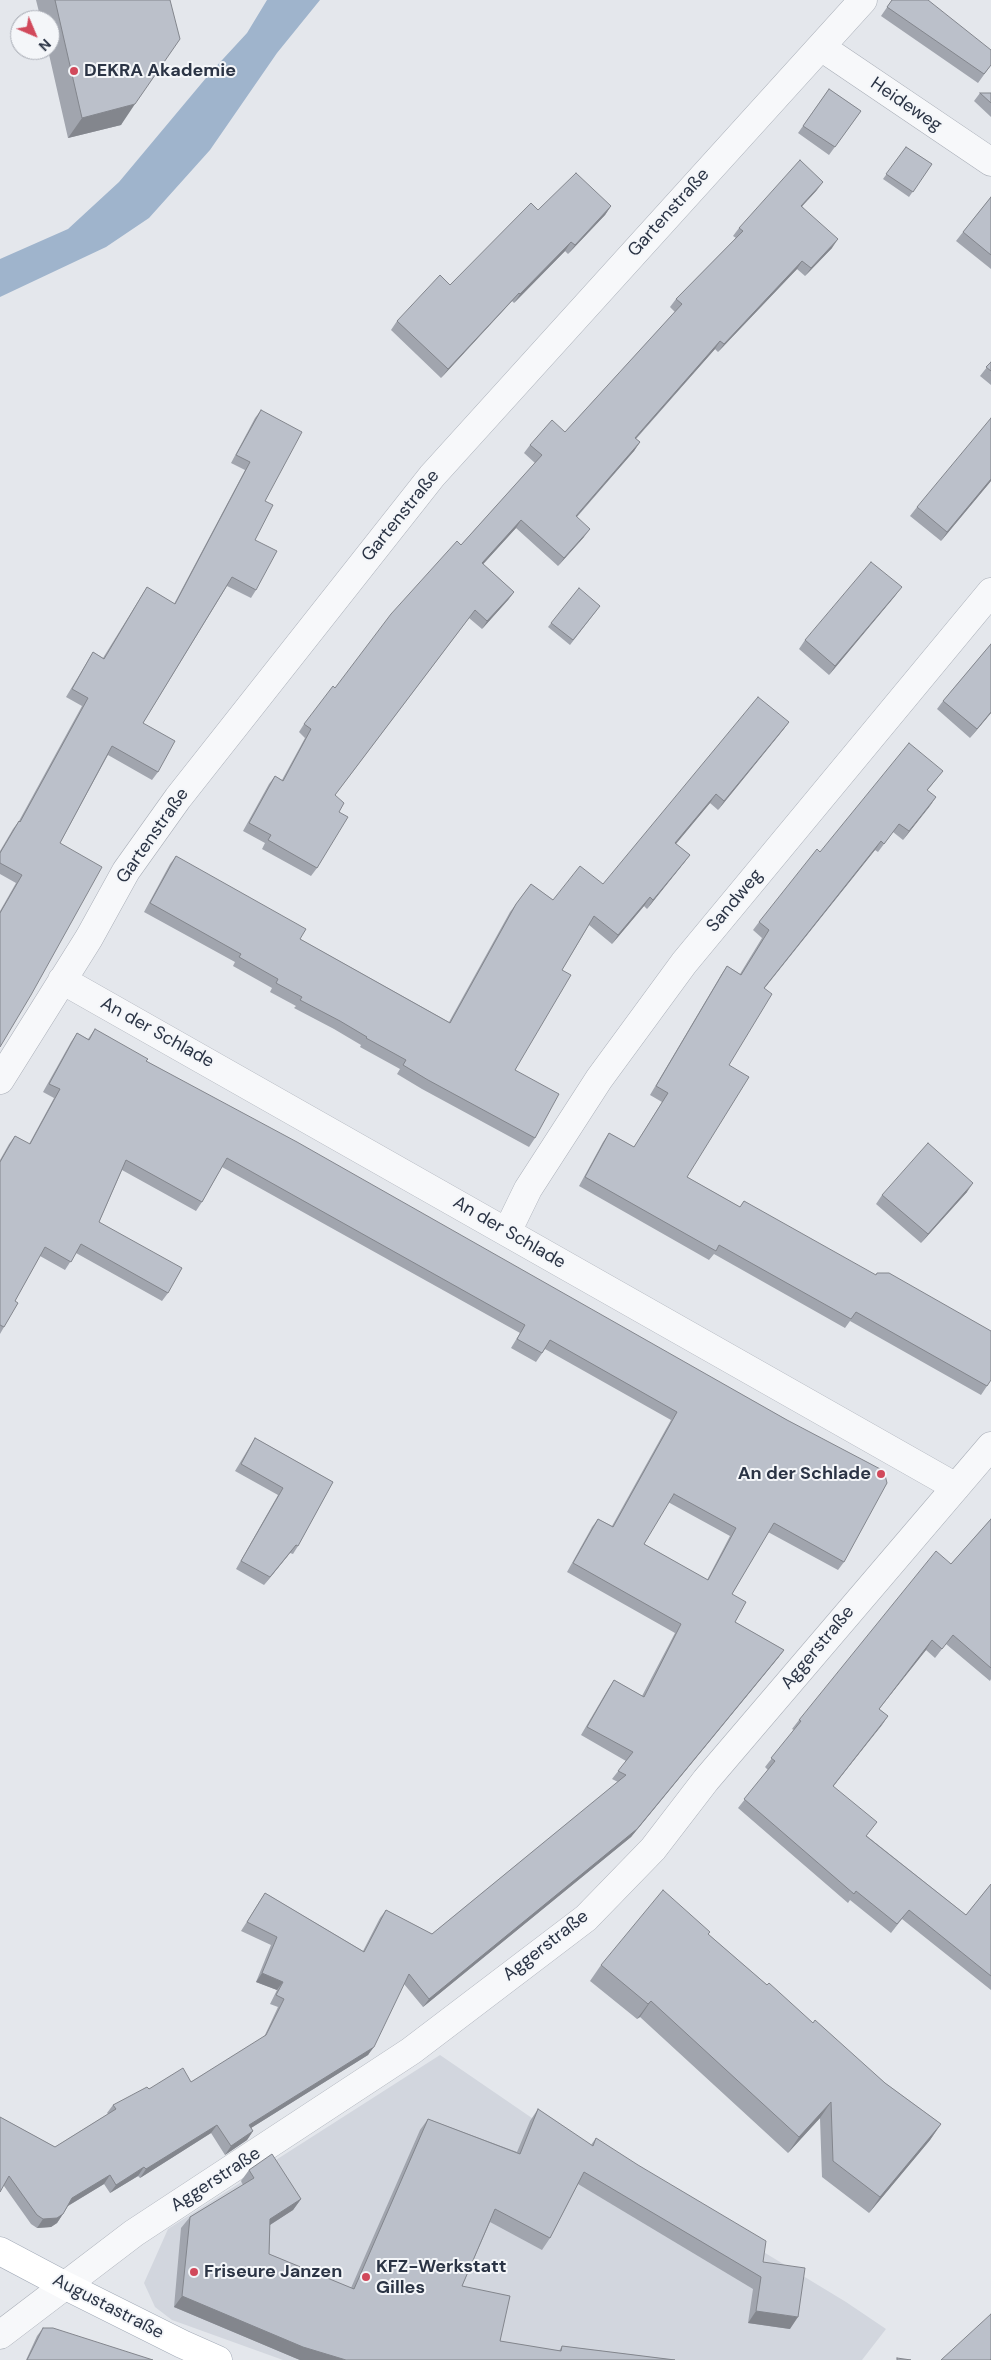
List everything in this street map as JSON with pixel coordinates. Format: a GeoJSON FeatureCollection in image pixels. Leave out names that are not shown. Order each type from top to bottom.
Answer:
{"type":"FeatureCollection","features":[{"type":"Feature","properties":{"kind":"main road","name":"Augustastraße"},"geometry":{"type":"LineString","coordinates":[[0,2251],[66,2286],[218,2360]]}},
{"type":"Feature","properties":{"kind":"street","name":"Gartenstraße"},"geometry":{"type":"LineString","coordinates":[[0,1080],[126,871],[162,821],[432,476],[863,0]]}},
{"type":"Feature","properties":{"kind":"street","name":"Heideweg"},"geometry":{"type":"LineString","coordinates":[[820,47],[991,162]]}},
{"type":"Feature","properties":{"kind":"street","name":"Sandweg"},"geometry":{"type":"LineString","coordinates":[[507,1232],[528,1189],[600,1079],[684,962],[991,592]]}},
{"type":"Feature","properties":{"kind":"street","name":"An der Schlade"},"geometry":{"type":"LineString","coordinates":[[62,980],[956,1487]]}},
{"type":"Feature","properties":{"kind":"street","name":"Aggerstraße"},"geometry":{"type":"LineString","coordinates":[[0,2335],[134,2233],[411,2051],[586,1918],[653,1849],[706,1780],[991,1446]]}},
{"type":"Feature","properties":{"kind":"shaded area"},"geometry":{"type":"Polygon","coordinates":[[[440,2055],[583,2153],[653,2185],[846,2302],[886,2329],[862,2360],[283,2360],[172,2320],[155,2307],[144,2283],[168,2229],[440,2055]]]}},
{"type":"Feature","properties":{"kind":"water"},"geometry":{"type":"Polygon","coordinates":[[[267,0],[320,0],[277,53],[210,150],[149,218],[106,247],[0,297],[0,259],[68,229],[119,182],[211,72],[247,33],[267,0]]]}},
{"type":"Feature","properties":{"kind":"building"},"geometry":{"type":"Polygon","coordinates":[[[55,0],[170,0],[180,39],[135,104],[82,118],[60,22],[60,10],[57,10],[55,0]]]}},
{"type":"Feature","properties":{"kind":"building"},"geometry":{"type":"Polygon","coordinates":[[[892,0],[928,0],[991,50],[991,65],[984,74],[887,7],[892,0]]]}},
{"type":"Feature","properties":{"kind":"building"},"geometry":{"type":"Polygon","coordinates":[[[829,89],[861,111],[835,147],[803,126],[829,89]]]}},
{"type":"Feature","properties":{"kind":"building"},"geometry":{"type":"Polygon","coordinates":[[[980,93],[991,93],[991,103],[980,93]]]}},
{"type":"Feature","properties":{"kind":"building"},"geometry":{"type":"Polygon","coordinates":[[[906,147],[932,164],[913,192],[886,174],[906,147]]]}},
{"type":"Feature","properties":{"kind":"building"},"geometry":{"type":"Polygon","coordinates":[[[800,160],[823,182],[801,206],[838,239],[811,268],[802,261],[724,344],[720,341],[635,438],[640,442],[576,516],[590,529],[564,558],[521,520],[482,563],[514,592],[487,621],[475,610],[335,795],[344,803],[339,812],[348,817],[317,868],[268,840],[271,835],[249,823],[275,776],[283,781],[311,729],[304,724],[333,686],[335,688],[391,614],[457,541],[461,545],[542,455],[530,445],[552,420],[565,432],[682,304],[676,299],[743,231],[739,228],[800,160]]]}},
{"type":"Feature","properties":{"kind":"building"},"geometry":{"type":"Polygon","coordinates":[[[576,173],[611,206],[575,245],[571,242],[519,293],[448,369],[397,321],[440,275],[450,285],[531,203],[538,210],[576,173]]]}},
{"type":"Feature","properties":{"kind":"building"},"geometry":{"type":"Polygon","coordinates":[[[991,197],[991,255],[963,232],[991,197]]]}},
{"type":"Feature","properties":{"kind":"building"},"geometry":{"type":"Polygon","coordinates":[[[991,362],[991,371],[986,367],[991,362]]]}},
{"type":"Feature","properties":{"kind":"building"},"geometry":{"type":"Polygon","coordinates":[[[261,410],[302,432],[265,501],[273,505],[255,540],[277,551],[256,590],[232,577],[143,723],[175,741],[158,772],[112,746],[60,843],[102,867],[0,1047],[0,913],[22,875],[0,863],[0,853],[20,822],[88,698],[72,689],[93,652],[104,659],[147,587],[175,604],[250,462],[236,455],[261,410]]]}},
{"type":"Feature","properties":{"kind":"building"},"geometry":{"type":"Polygon","coordinates":[[[991,418],[991,479],[947,532],[917,507],[991,418]]]}},
{"type":"Feature","properties":{"kind":"building"},"geometry":{"type":"Polygon","coordinates":[[[871,562],[902,587],[835,666],[805,640],[871,562]]]}},
{"type":"Feature","properties":{"kind":"building"},"geometry":{"type":"Polygon","coordinates":[[[579,588],[600,606],[573,640],[551,623],[579,588]]]}},
{"type":"Feature","properties":{"kind":"building"},"geometry":{"type":"Polygon","coordinates":[[[991,644],[991,712],[977,729],[943,701],[991,644]]]}},
{"type":"Feature","properties":{"kind":"building"},"geometry":{"type":"Polygon","coordinates":[[[758,697],[789,722],[724,801],[716,794],[675,843],[690,855],[653,900],[650,897],[618,935],[594,916],[562,970],[571,975],[515,1070],[559,1094],[535,1138],[403,1065],[406,1060],[300,1000],[302,997],[276,983],[278,979],[239,957],[241,954],[150,903],[176,856],[306,929],[300,939],[450,1023],[516,904],[531,884],[553,900],[580,866],[603,884],[758,697]]]}},
{"type":"Feature","properties":{"kind":"building"},"geometry":{"type":"Polygon","coordinates":[[[909,743],[943,771],[927,790],[936,797],[909,831],[899,824],[884,844],[881,841],[764,988],[772,994],[729,1065],[749,1077],[687,1177],[740,1207],[744,1201],[876,1275],[877,1273],[889,1273],[991,1331],[991,1380],[987,1386],[856,1312],[851,1319],[719,1245],[716,1251],[585,1177],[609,1133],[634,1147],[668,1093],[656,1086],[727,966],[741,975],[769,930],[759,922],[817,849],[820,852],[909,743]]]}},
{"type":"Feature","properties":{"kind":"building"},"geometry":{"type":"Polygon","coordinates":[[[95,1029],[148,1059],[146,1061],[297,1142],[787,1420],[884,1471],[887,1483],[844,1562],[774,1523],[732,1594],[746,1602],[735,1622],[784,1650],[637,1829],[429,1999],[409,1974],[374,2047],[249,2125],[253,2131],[231,2146],[217,2125],[146,2169],[144,2167],[116,2185],[110,2175],[72,2198],[63,2214],[57,2218],[43,2219],[37,2215],[9,2176],[0,2192],[0,2117],[55,2147],[116,2109],[113,2105],[147,2087],[149,2089],[183,2068],[191,2082],[266,2035],[284,1999],[276,1995],[283,1982],[262,1973],[277,1937],[247,1922],[265,1893],[364,1952],[386,1910],[432,1934],[626,1775],[618,1771],[633,1752],[587,1727],[614,1680],[644,1697],[681,1624],[573,1563],[598,1519],[613,1527],[677,1412],[550,1340],[542,1353],[517,1339],[525,1325],[227,1158],[202,1202],[126,1160],[99,1222],[182,1268],[168,1293],[81,1244],[71,1262],[45,1247],[15,1301],[18,1303],[4,1327],[0,1325],[0,1162],[15,1136],[30,1144],[60,1089],[49,1084],[77,1033],[89,1040],[95,1029]],[[674,1494],[644,1544],[708,1580],[736,1528],[674,1494]]]}},
{"type":"Feature","properties":{"kind":"building"},"geometry":{"type":"Polygon","coordinates":[[[928,1143],[973,1183],[928,1234],[882,1195],[928,1143]]]}},
{"type":"Feature","properties":{"kind":"building"},"geometry":{"type":"Polygon","coordinates":[[[255,1438],[333,1482],[298,1546],[296,1545],[270,1577],[241,1561],[283,1488],[241,1464],[255,1438]]]}},
{"type":"Feature","properties":{"kind":"building"},"geometry":{"type":"Polygon","coordinates":[[[991,1519],[991,1668],[953,1635],[942,1649],[932,1640],[879,1709],[888,1716],[833,1786],[877,1822],[866,1836],[966,1915],[991,1884],[991,1976],[909,1910],[897,1924],[856,1891],[854,1894],[744,1799],[775,1761],[771,1758],[801,1721],[799,1720],[936,1551],[951,1564],[991,1519]]]}},
{"type":"Feature","properties":{"kind":"building"},"geometry":{"type":"Polygon","coordinates":[[[663,1890],[710,1932],[708,1934],[767,1985],[769,1983],[813,2023],[815,2020],[885,2083],[941,2124],[880,2197],[833,2161],[831,2102],[799,2137],[651,2001],[648,2004],[601,1965],[663,1890]]]}},
{"type":"Feature","properties":{"kind":"building"},"geometry":{"type":"Polygon","coordinates":[[[538,2109],[593,2146],[596,2138],[766,2241],[763,2262],[805,2268],[798,2317],[756,2311],[761,2277],[584,2172],[550,2238],[495,2209],[462,2286],[510,2296],[500,2341],[561,2351],[562,2346],[675,2360],[346,2360],[303,2347],[182,2296],[190,2217],[254,2178],[249,2170],[272,2154],[301,2199],[270,2219],[269,2254],[354,2289],[428,2119],[520,2154],[538,2109]]]}},
{"type":"Feature","properties":{"kind":"building"},"geometry":{"type":"Polygon","coordinates":[[[991,2314],[990,2360],[941,2360],[991,2314]]]}},
{"type":"Feature","properties":{"kind":"building"},"geometry":{"type":"Polygon","coordinates":[[[43,2328],[53,2328],[153,2360],[27,2360],[43,2328]]]}},
{"type":"Feature","properties":{"kind":"place","name":"DEKRA Akademie"},"geometry":{"type":"Point","coordinates":[74,71]}},
{"type":"Feature","properties":{"kind":"place","name":"An der Schlade"},"geometry":{"type":"Point","coordinates":[881,1474]}},
{"type":"Feature","properties":{"kind":"place","name":"Friseure Janzen"},"geometry":{"type":"Point","coordinates":[194,2272]}},
{"type":"Feature","properties":{"kind":"place","name":"KFZ-Werkstatt Gilles"},"geometry":{"type":"Point","coordinates":[366,2277]}}]}
